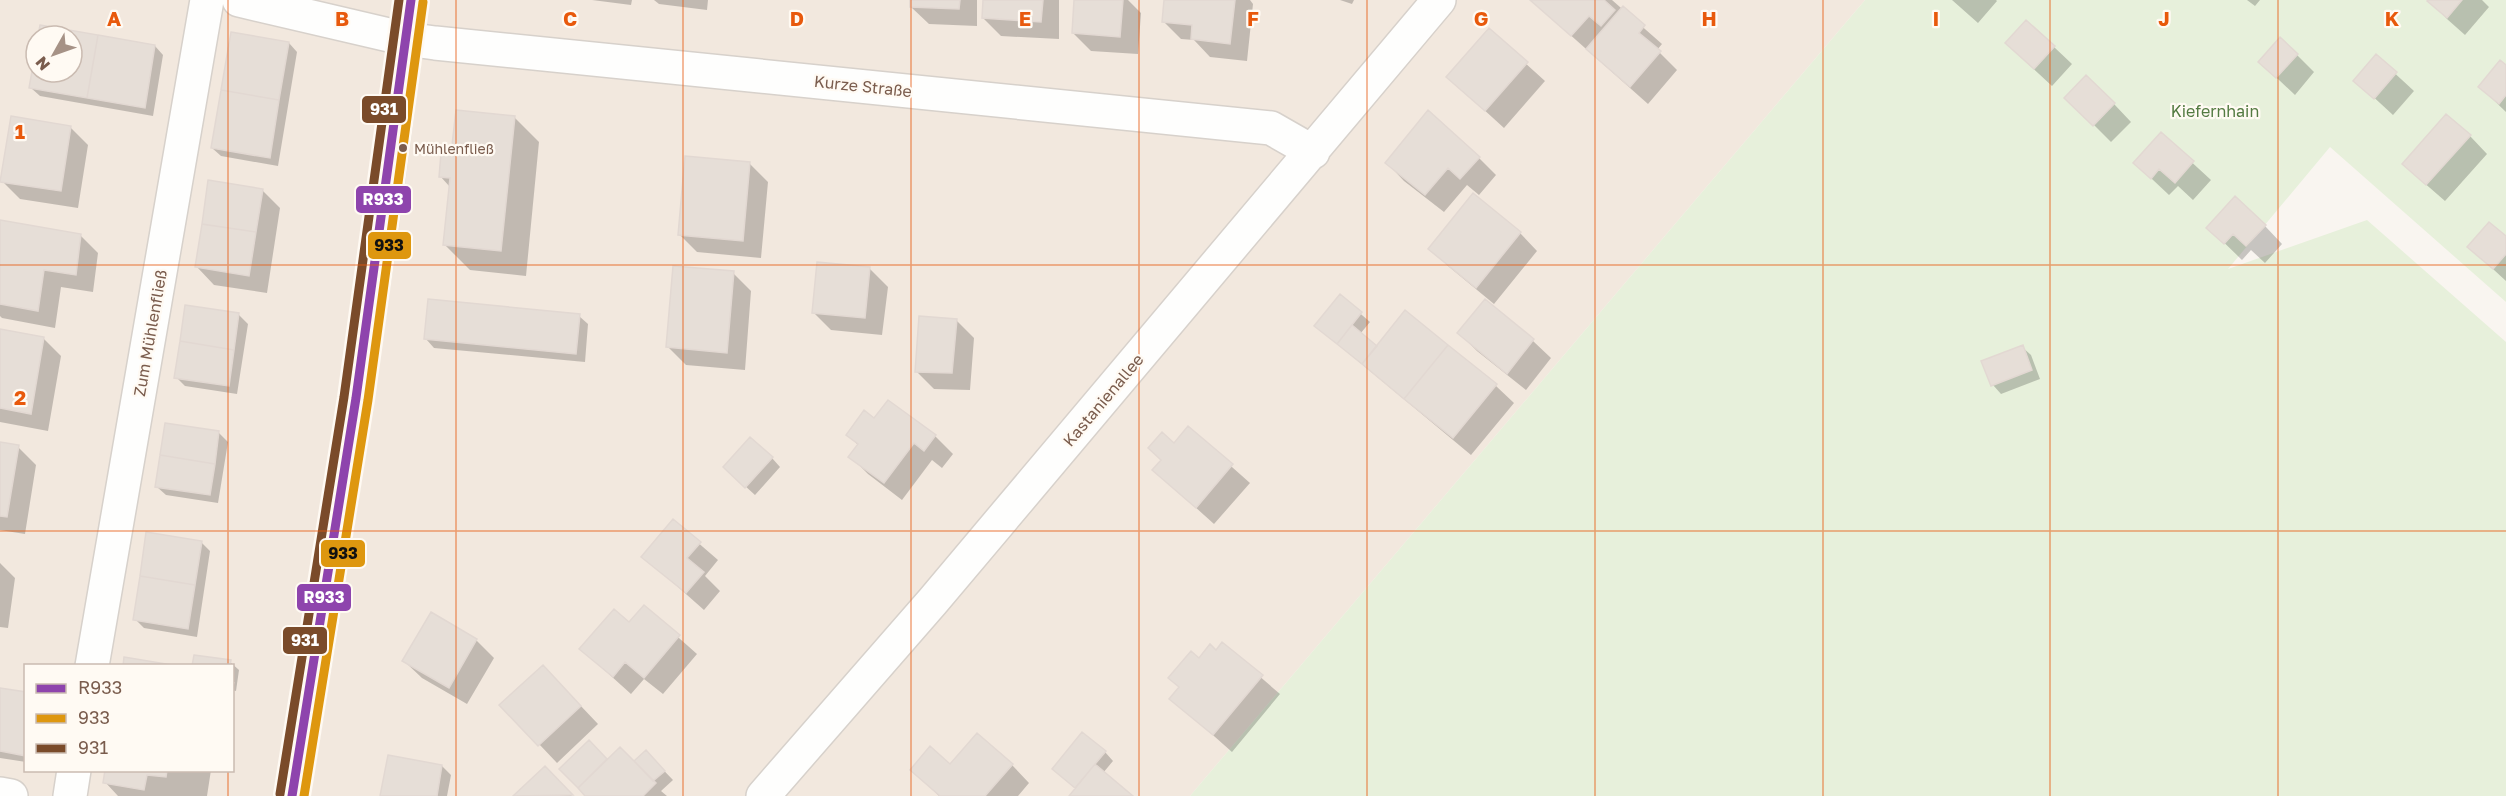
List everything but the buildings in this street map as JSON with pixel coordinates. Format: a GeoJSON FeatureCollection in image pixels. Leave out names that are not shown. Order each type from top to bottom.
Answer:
{"type":"FeatureCollection","features":[{"type":"Feature","properties":{"kind":"street","name":"Zum Mühlenfließ"},"geometry":{"type":"LineString","coordinates":[[92,664],[207,0]]}},
{"type":"Feature","properties":{"kind":"street"},"geometry":{"type":"LineString","coordinates":[[239,0],[406,39]]}},
{"type":"Feature","properties":{"kind":"street"},"geometry":{"type":"LineString","coordinates":[[292,796],[339,512],[392,159],[411,0]]}},
{"type":"Feature","properties":{"kind":"street","name":"Kastanienallee"},"geometry":{"type":"LineString","coordinates":[[763,796],[933,601],[1439,0]]}},
{"type":"Feature","properties":{"kind":"street","name":"Kurze Straße"},"geometry":{"type":"LineString","coordinates":[[406,39],[1272,128],[1313,152]]}},
{"type":"Feature","properties":{"kind":"street"},"geometry":{"type":"LineString","coordinates":[[70,796],[74,772]]}},
{"type":"Feature","properties":{"kind":"street"},"geometry":{"type":"LineString","coordinates":[[0,794],[11,796]]}},
{"type":"Feature","properties":{"kind":"shaded area"},"geometry":{"type":"Polygon","coordinates":[[[0,0],[1865,0],[1190,796],[0,796],[0,0]]]}},
{"type":"Feature","properties":{"kind":"green space","name":"Kiefernhain"},"geometry":{"type":"Polygon","coordinates":[[[1865,0],[2506,0],[2506,302],[2330,147],[2228,269],[2367,220],[2506,342],[2506,796],[1190,796],[1865,0]]]}},
{"type":"Feature","properties":{"kind":"transit line","name":"931"},"geometry":{"type":"LineString","coordinates":[[280,794],[344,397],[399,0]]}},
{"type":"Feature","properties":{"kind":"transit line","name":"R933"},"geometry":{"type":"LineString","coordinates":[[292,796],[356,398],[411,0]]}},
{"type":"Feature","properties":{"kind":"transit line","name":"933"},"geometry":{"type":"LineString","coordinates":[[304,796],[368,400],[423,2]]}},
{"type":"Feature","properties":{"kind":"place","name":"Mühlenfließ"},"geometry":{"type":"Point","coordinates":[403,148]}}]}
